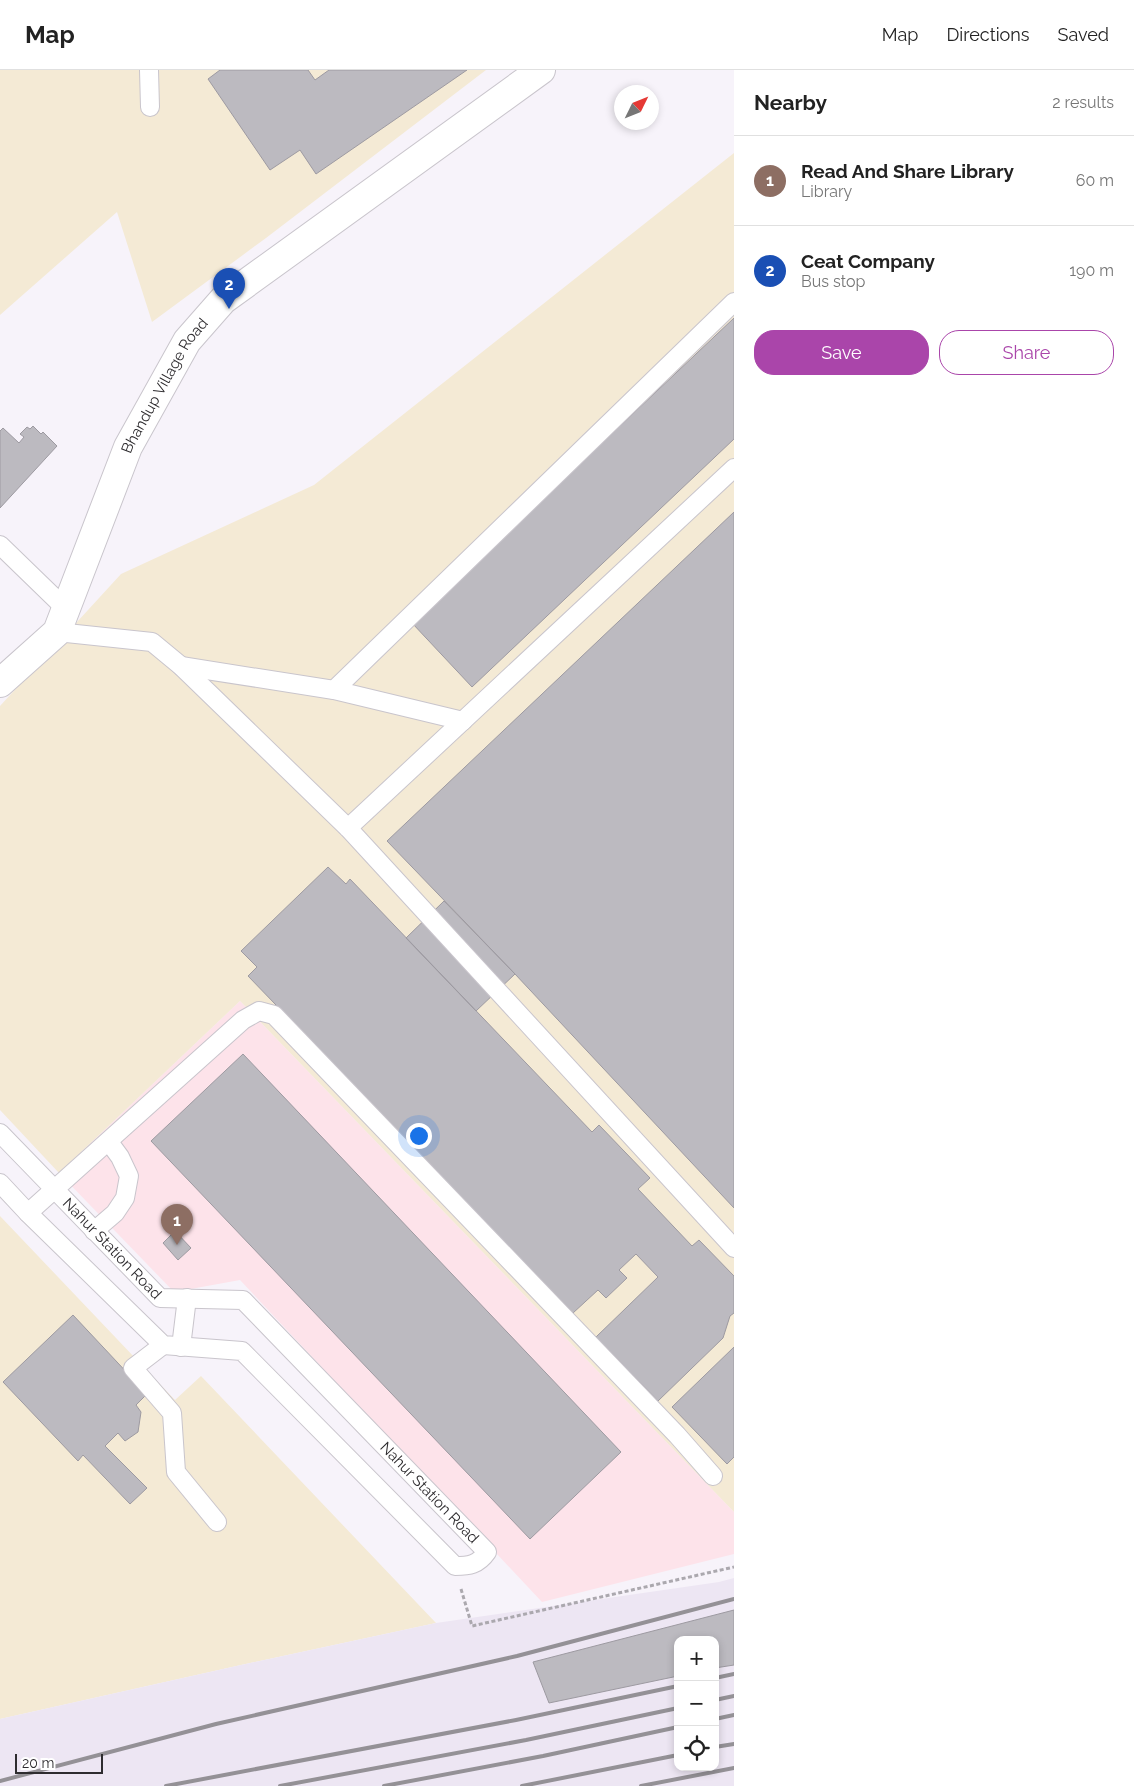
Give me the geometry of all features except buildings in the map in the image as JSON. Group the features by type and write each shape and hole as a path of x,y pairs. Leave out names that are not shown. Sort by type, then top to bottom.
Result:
{"street":[{"name":"Bhandup Village Road","path":"0,683 62,620 128,447 188,341 222,300 541,70"}],"lane":[{"path":"149,70 150,107"},
{"path":"334,690 734,302"},
{"path":"348,828 734,468"},
{"path":"0,546 62,620 152,642 181,666 348,828 734,1248"},
{"path":"181,666 334,690 463,721"},
{"path":"28,1214 243,1020 259,1011 274,1015 677,1435 713,1476"},
{"name":"Nahur Station Road","path":"0,1133 160,1298 243,1300 487,1552 481,1561 470,1566 455,1566"},
{"path":"94,1231 115,1213 125,1198 129,1176 120,1157 109,1142"},
{"path":"0,1183 28,1214 163,1345 242,1351 455,1566"},
{"path":"181,1347 187,1298"},
{"path":"163,1345 134,1368 172,1413 176,1472 217,1522"}],"path":[{"path":"455,1566 472,1626 734,1567"}],"shaded area":[{"path":"0,70 486,70 266,238 152,322 117,212 0,315"},
{"path":"734,153 734,1512 240,1001 59,1173 0,1110 0,706 121,574 314,485"},
{"path":"240,1001 734,1512 734,1554 542,1602 240,1280 174,1292 59,1173"},
{"path":"0,1216 175,1400 201,1376 436,1623 0,1719"},
{"path":"734,1578 734,1786 0,1786 0,1719 436,1623 719,1582"}],"railway":[{"path":"0,1781 216,1724 517,1656 734,1599"},
{"path":"719,1677 734,1674"},
{"path":"166,1786 516,1720 674,1687"},
{"path":"719,1699 734,1696"},
{"path":"280,1786 526,1740 674,1709"},
{"path":"719,1718 734,1715"},
{"path":"384,1786 543,1756 674,1728"},
{"path":"719,1746 734,1744"},
{"path":"522,1786 674,1756"},
{"path":"641,1786 734,1768"}],"place":[{"name":"Ceat Company","path":"229,309"},
{"name":"Read And Share Library","path":"177,1245"}]}
